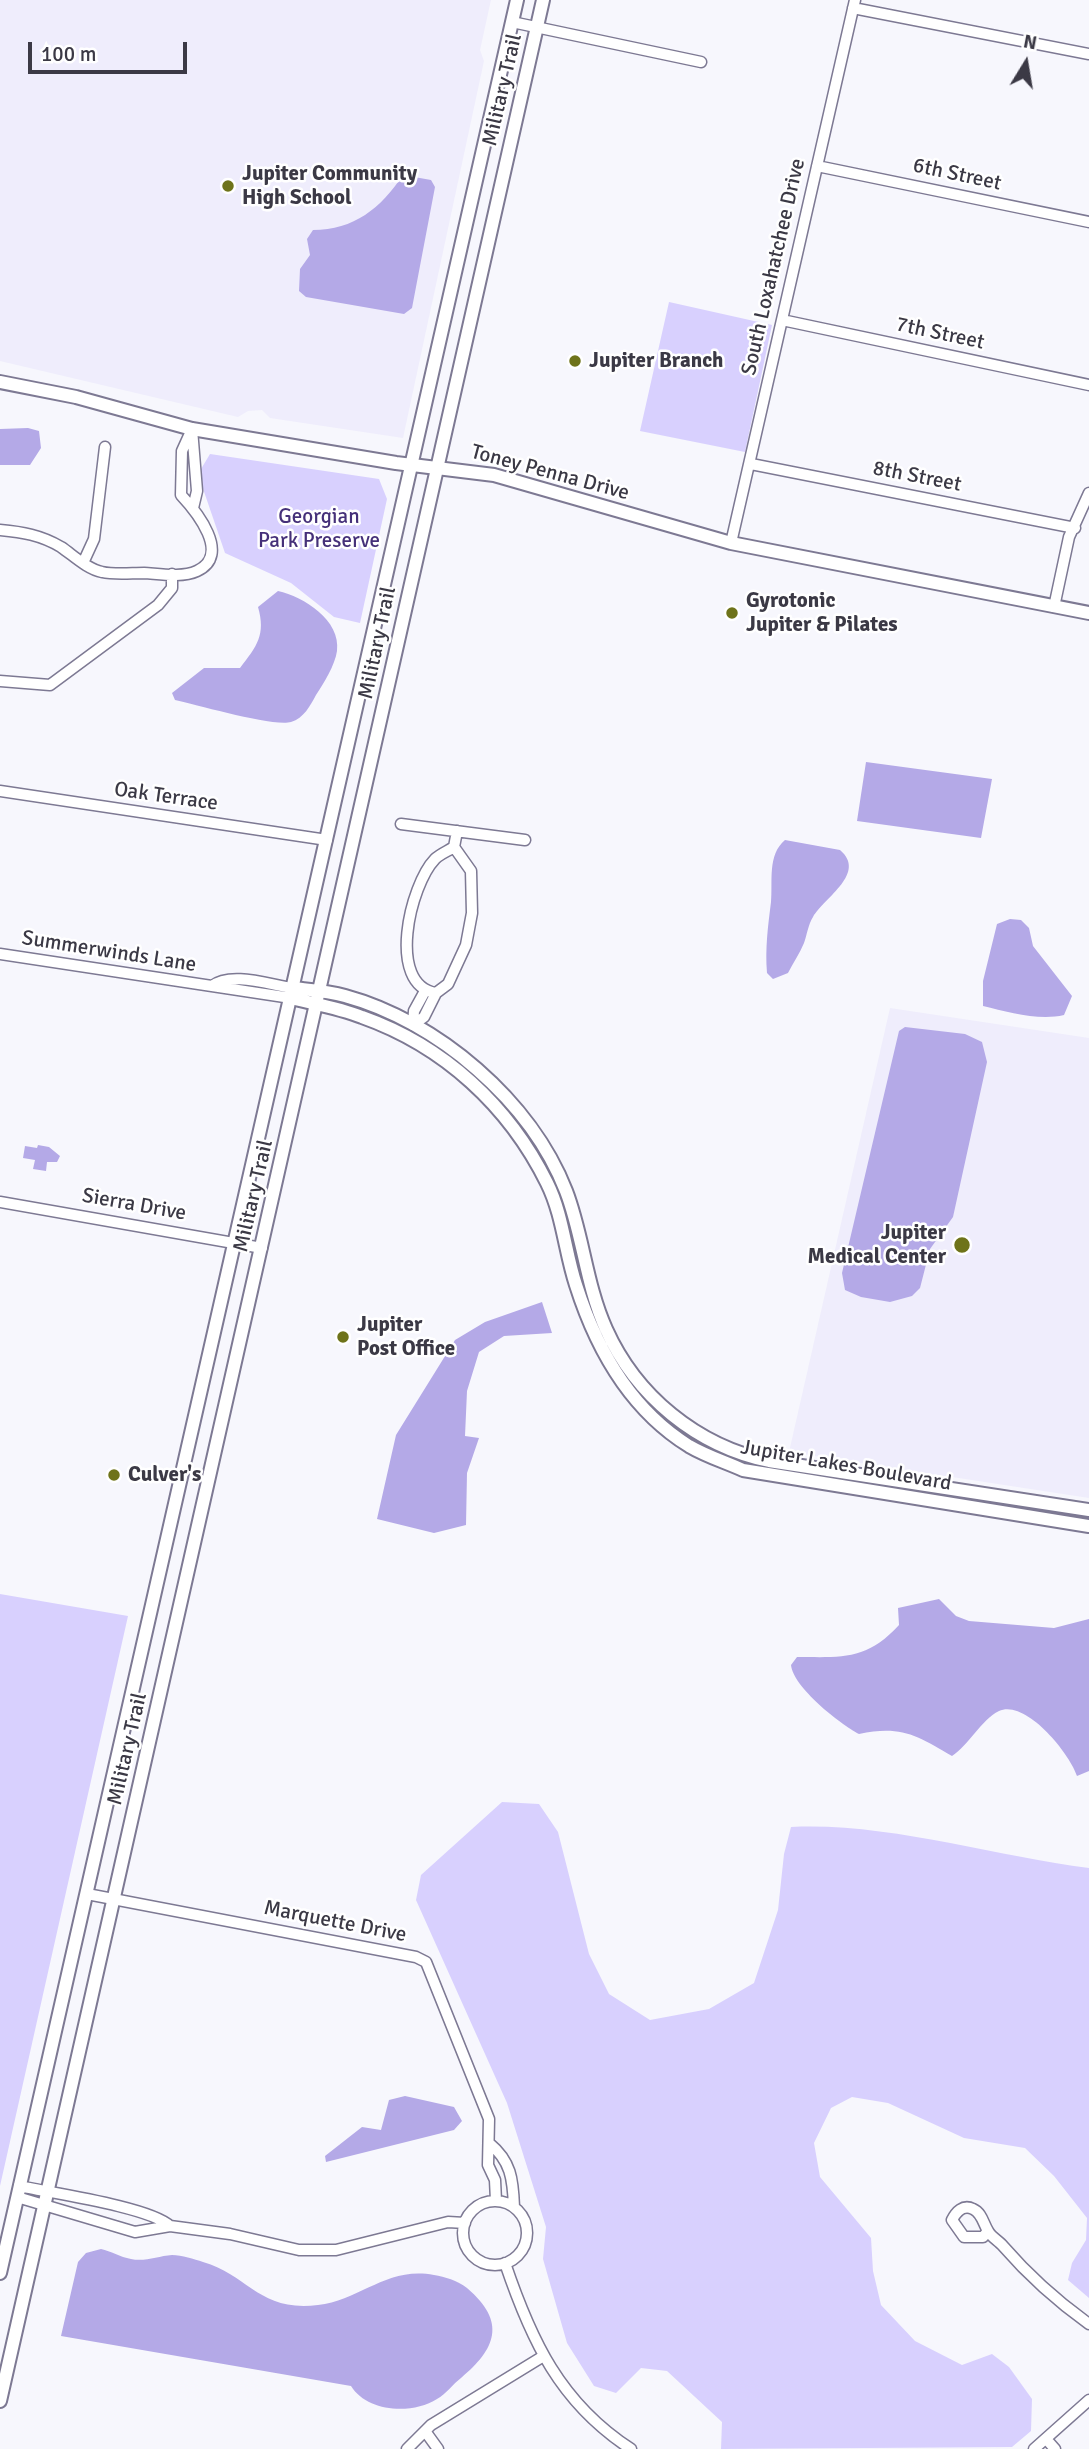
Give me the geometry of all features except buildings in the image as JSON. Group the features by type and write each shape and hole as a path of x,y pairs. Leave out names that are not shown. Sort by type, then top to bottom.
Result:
{"main road":[{"name":"Military Trail","path":"0,2273 517,0"},
{"name":"Military Trail","path":"0,2401 543,0"},
{"name":"Toney Penna Drive","path":"0,382 76,397 192,429 521,481 731,543 1089,613"},
{"name":"Jupiter Lakes Boulevard","path":"292,993 317,998 365,1017 435,1054 477,1084 527,1149 548,1185 576,1284 604,1356 656,1421 690,1446 743,1470 1089,1526"},
{"name":"Jupiter Lakes Boulevard","path":"317,998 347,996 413,1025 459,1054 487,1076 529,1127 565,1190 606,1329 636,1377 659,1405 697,1434 746,1457 1089,1510"}],"street":[{"path":"854,4 1089,54"},
{"name":"South Loxahatchee Drive","path":"731,543 854,4"},
{"path":"512,22 701,61"},
{"name":"6th Street","path":"817,166 1089,222"},
{"name":"7th Street","path":"782,320 1089,385"},
{"path":"192,429 197,491 192,508"},
{"path":"0,530 32,533 100,572 172,574 196,571 210,559 211,539 181,495 182,452 192,429"},
{"path":"83,562 94,539 105,447"},
{"name":"8th Street","path":"751,464 1081,522"},
{"path":"1054,607 1069,537 1081,522 1089,493"},
{"path":"0,681 50,685 158,605 172,589 172,574"},
{"name":"Oak Terrace","path":"0,791 327,840"},
{"path":"401,824 526,840"},
{"path":"430,992 448,984 466,945 472,913 471,871 454,847 457,831"},
{"path":"430,992 417,985 410,967 406,943 409,914 435,859 454,847"},
{"name":"Summerwinds Lane","path":"0,954 212,986 292,993"},
{"path":"413,1025 424,1017 430,992"},
{"name":"Sierra Drive","path":"0,1202 261,1248"},
{"name":"Marquette Drive","path":"88,1894 416,1957 426,1962 489,2119 488,2165 495,2180 496,2201"},
{"path":"489,2143 502,2154 509,2166 513,2182 513,2207"},
{"path":"18,2192 121,2208 164,2220 170,2226"},
{"path":"45,2198 135,2232 170,2226 230,2234 299,2250 336,2250 448,2222 465,2223"},
{"path":"496,2201 513,2207 525,2222 526,2241 522,2251 505,2263 486,2263 470,2252 466,2244 465,2223 476,2208 496,2201"},
{"path":"988,2231 1057,2301 1089,2324"},
{"path":"505,2263 542,2357 557,2380 582,2408 631,2449"},
{"path":"407,2449 425,2431 483,2391 542,2357"},
{"path":"1034,2449 1089,2400"},
{"path":"425,2431 438,2449"},
{"path":"1047,2440 1055,2449"}],"shaded area":[{"name":"Jupiter Community High School","path":"0,0 491,0 480,50 484,61 403,438 270,418 262,410 248,411 238,417 0,361"},
{"path":"403,175 431,180 435,187 412,308 404,314 306,297 299,291 300,269 310,255 307,239 313,230 341,226 365,215 385,198"},
{"path":"28,428 39,431 41,448 30,465 0,465 0,429"},
{"path":"278,591 309,604 319,612 333,629 337,640 332,668 303,715 291,722 282,723 175,700 172,693 204,668 240,668 258,640 261,625 258,607"},
{"path":"866,762 992,779 981,838 857,821"},
{"path":"785,840 840,850 849,867 841,885 813,917 802,947 788,973 773,979 767,973 766,955 772,869 779,846"},
{"path":"1010,919 1021,920 1029,928 1033,946 1072,996 1064,1015 1034,1016 983,1006 983,981 997,924"},
{"name":"Jupiter Medical Center","path":"890,1008 1089,1038 1089,1498 789,1452"},
{"path":"905,1027 965,1034 982,1042 987,1062 953,1217 930,1249 920,1288 912,1296 890,1302 861,1297 845,1290 842,1273 899,1031"},
{"path":"38,1145 49,1147 60,1156 57,1162 47,1162 46,1171 33,1169 35,1160 23,1158 25,1146 37,1148"},
{"path":"542,1302 552,1333 504,1336 479,1352 467,1391 465,1436 479,1438 467,1473 466,1525 434,1533 377,1519 396,1435 455,1340 485,1322"},
{"path":"939,1599 956,1616 969,1621 1054,1628 1089,1619 1089,1771 1077,1776 1066,1755 1046,1731 1034,1720 1010,1709 993,1715 952,1756 918,1737 897,1731 859,1734 808,1694 794,1674 791,1665 797,1657 840,1656 864,1651 887,1637 899,1625 898,1608"},
{"path":"405,2096 454,2107 462,2121 454,2130 326,2162 325,2156 362,2127 381,2130 389,2100"},
{"path":"101,2249 136,2260 172,2255 192,2258 219,2268 268,2298 298,2306 333,2302 402,2275 438,2276 463,2285 480,2300 488,2312 492,2335 489,2346 473,2367 437,2399 403,2409 379,2406 358,2395 351,2386 61,2336 78,2262 86,2253"}],"green space":[{"path":"669,302 772,325 745,452 640,431"},
{"name":"Georgian Park Preserve","path":"210,454 379,479 387,499 360,623 334,617 291,583 225,553 198,474"},
{"path":"0,1594 128,1616 0,2186"},
{"path":"502,1802 539,1804 558,1832 589,1954 609,1994 650,2020 709,2009 754,1983 778,1910 784,1854 791,1827 827,1827 902,1835 1089,1868 1089,2298 1068,2280 1072,2263 1086,2240 1087,2218 1054,2176 1025,2148 964,2138 888,2103 852,2097 831,2108 814,2143 820,2177 871,2238 873,2271 881,2305 915,2341 962,2365 992,2354 1009,2367 1032,2399 1031,2431 1012,2447 721,2449 722,2422 667,2371 641,2368 616,2393 594,2386 567,2343 543,2259 546,2227 507,2103 416,1900 421,1875"}],"place":[{"name":"Jupiter Community High School","path":"228,186"},
{"name":"Jupiter Branch","path":"575,361"},
{"name":"Gyrotonic Jupiter & Pilates","path":"732,613"},
{"name":"Jupiter Medical Center","path":"962,1245"},
{"name":"Jupiter Post Office","path":"343,1337"},
{"name":"Culver's","path":"114,1475"}]}
